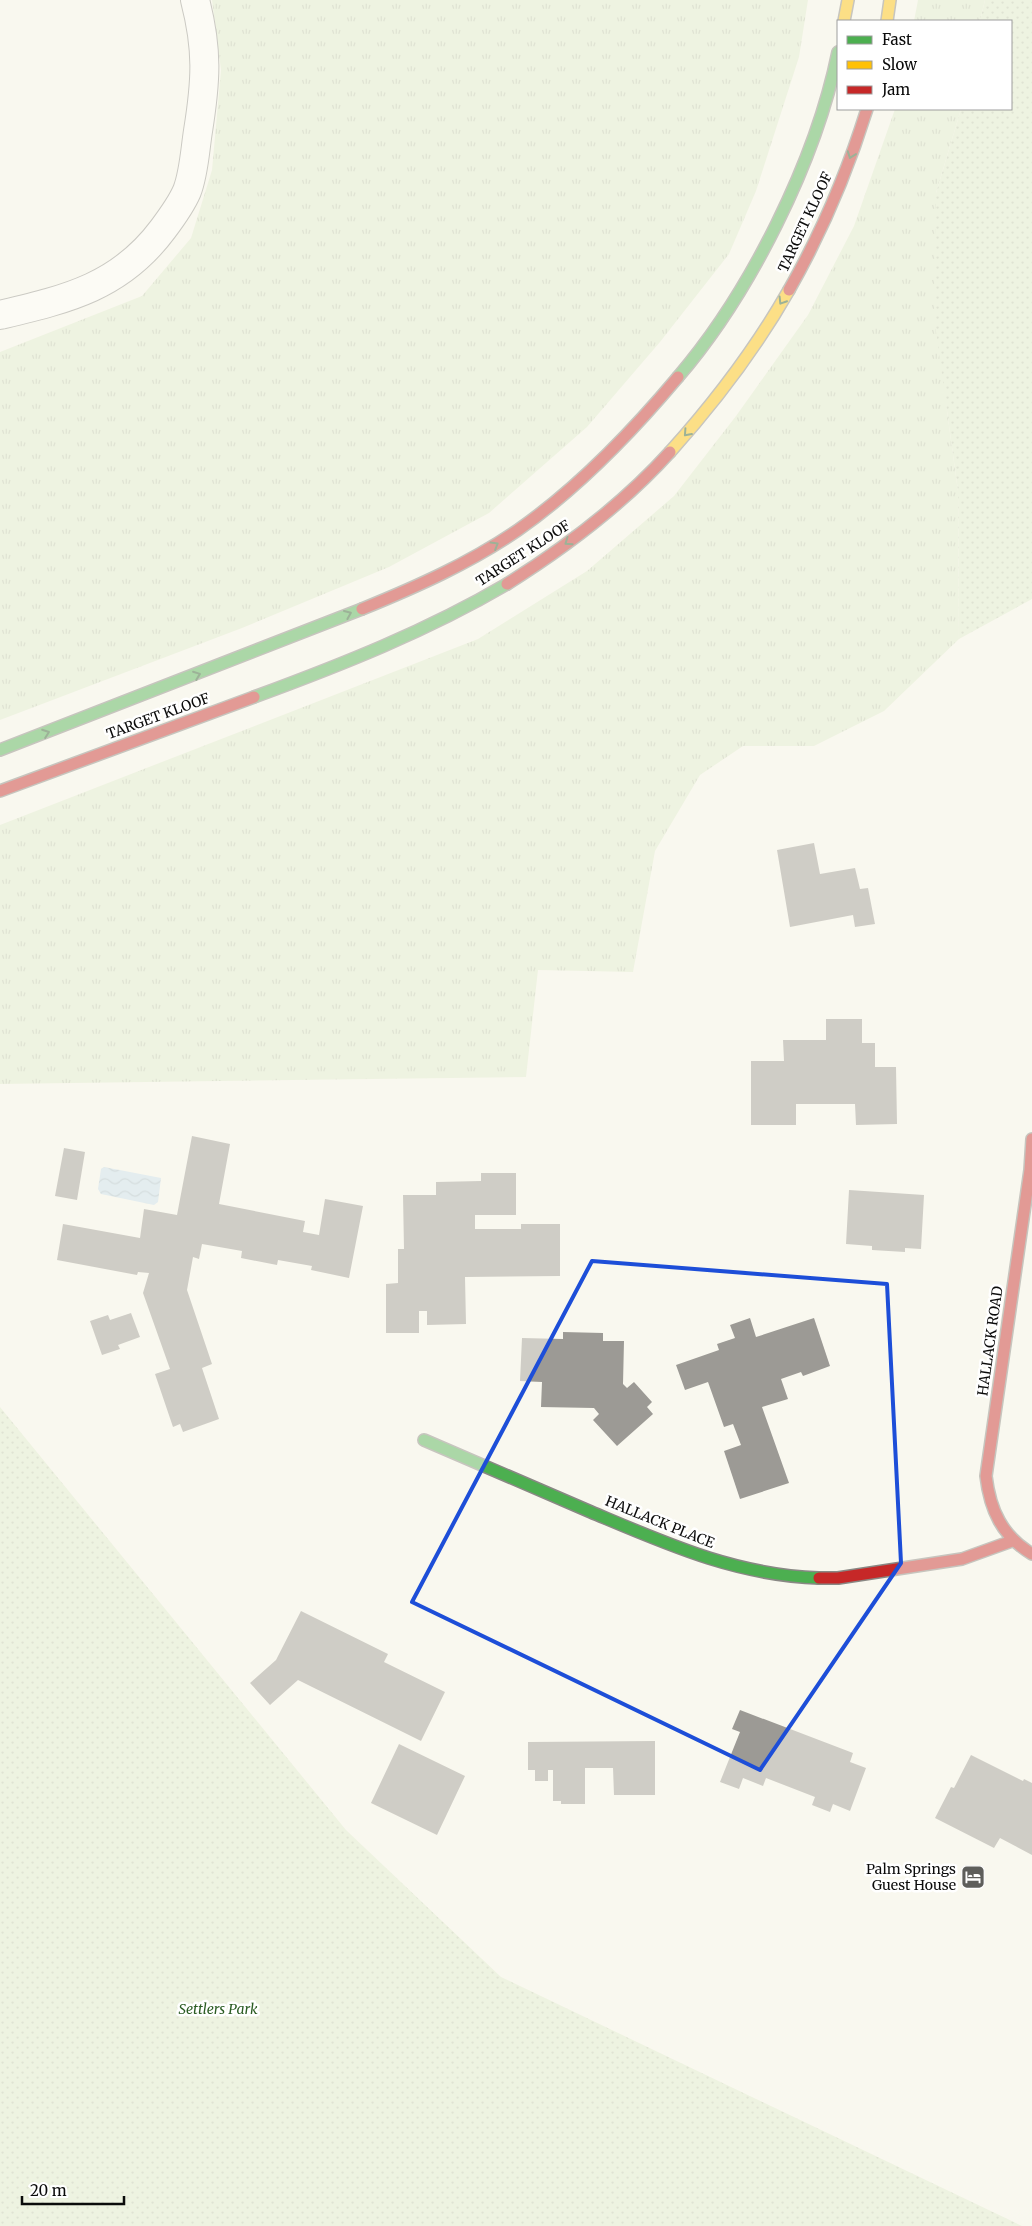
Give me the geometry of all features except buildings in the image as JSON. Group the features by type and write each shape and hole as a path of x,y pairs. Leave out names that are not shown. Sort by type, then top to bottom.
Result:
{"main road":[{"path":"844,20 848,0"},
{"path":"887,20 890,0"},
{"name":"TARGET KLOOF","path":"0,750 200,674 382,600 473,558 544,512 584,477 665,393 706,341 751,273 785,208 815,132 833,78 837,57"},
{"name":"TARGET KLOOF","path":"0,791 337,666 410,634 502,588 578,535 651,472 701,417 760,338 805,265 813,248 833,204 867,110"},
{"name":"HALLACK ROAD","path":"1012,1541 997,1520 987,1494 986,1476 1031,1170 1032,1139"},
{"name":"HALLACK PLACE","path":"424,1440 686,1552 753,1571 798,1577 838,1578 962,1559 1012,1541"},
{"path":"1012,1541 1032,1554"}],"street":[{"path":"0,315 78,294 109,280 133,264 150,247 180,206 187,190 203,97 206,60 201,24 195,0"}],"highlighted area":[{"path":"592,1261 887,1284 901,1563 760,1770 412,1602"}],"green space":[{"path":"212,0 808,0 799,57 756,191 729,254 660,342 587,427 489,513 389,567 242,628 0,720 0,352 142,296 191,238 212,170 221,70"},
{"path":"918,0 985,0 980,20 914,20"},
{"path":"985,0 1032,0 1032,599 959,639 958,491 934,317 936,193 961,110 1012,110 1012,20 980,20"},
{"path":"895,110 961,110 936,193 947,411 958,491 959,639 884,711 814,746 743,746 700,775 655,851 633,972 538,970 526,1077 0,1084 0,825 478,639 587,571 674,496 736,416 808,315 854,226"},
{"name":"Settlers Park","path":"0,1407 346,1830 501,1977 1022,2226 0,2226"}],"water":[{"path":"104,1167 161,1178 158,1202 154,1205 101,1194 98,1189 101,1169"}],"traffic: fast":[{"path":"678,377 705,343 730,306 777,224 797,181 814,137 828,94 837,56"},
{"path":"254,697 415,632 507,584"},
{"path":"0,750 362,609"},
{"path":"424,1440 619,1524 702,1556 759,1571 788,1576 819,1578"}],"traffic: slow":[{"path":"844,20 848,0"},
{"path":"887,20 890,0"},
{"path":"670,452 734,374 763,333 789,290"}],"traffic: jam":[{"path":"789,290 833,202 867,110"},
{"path":"362,609 442,574 500,542 540,514 603,459 642,419 678,377"},
{"path":"507,584 593,524 633,489 670,452"},
{"path":"0,791 254,697"},
{"path":"1032,1139 1030,1170 986,1476 994,1511 999,1521 1013,1539 1032,1554"},
{"path":"819,1578 838,1578 962,1559 1012,1541"}],"place":[{"name":"Palm Springs Guest House","path":"973,1877"}]}
